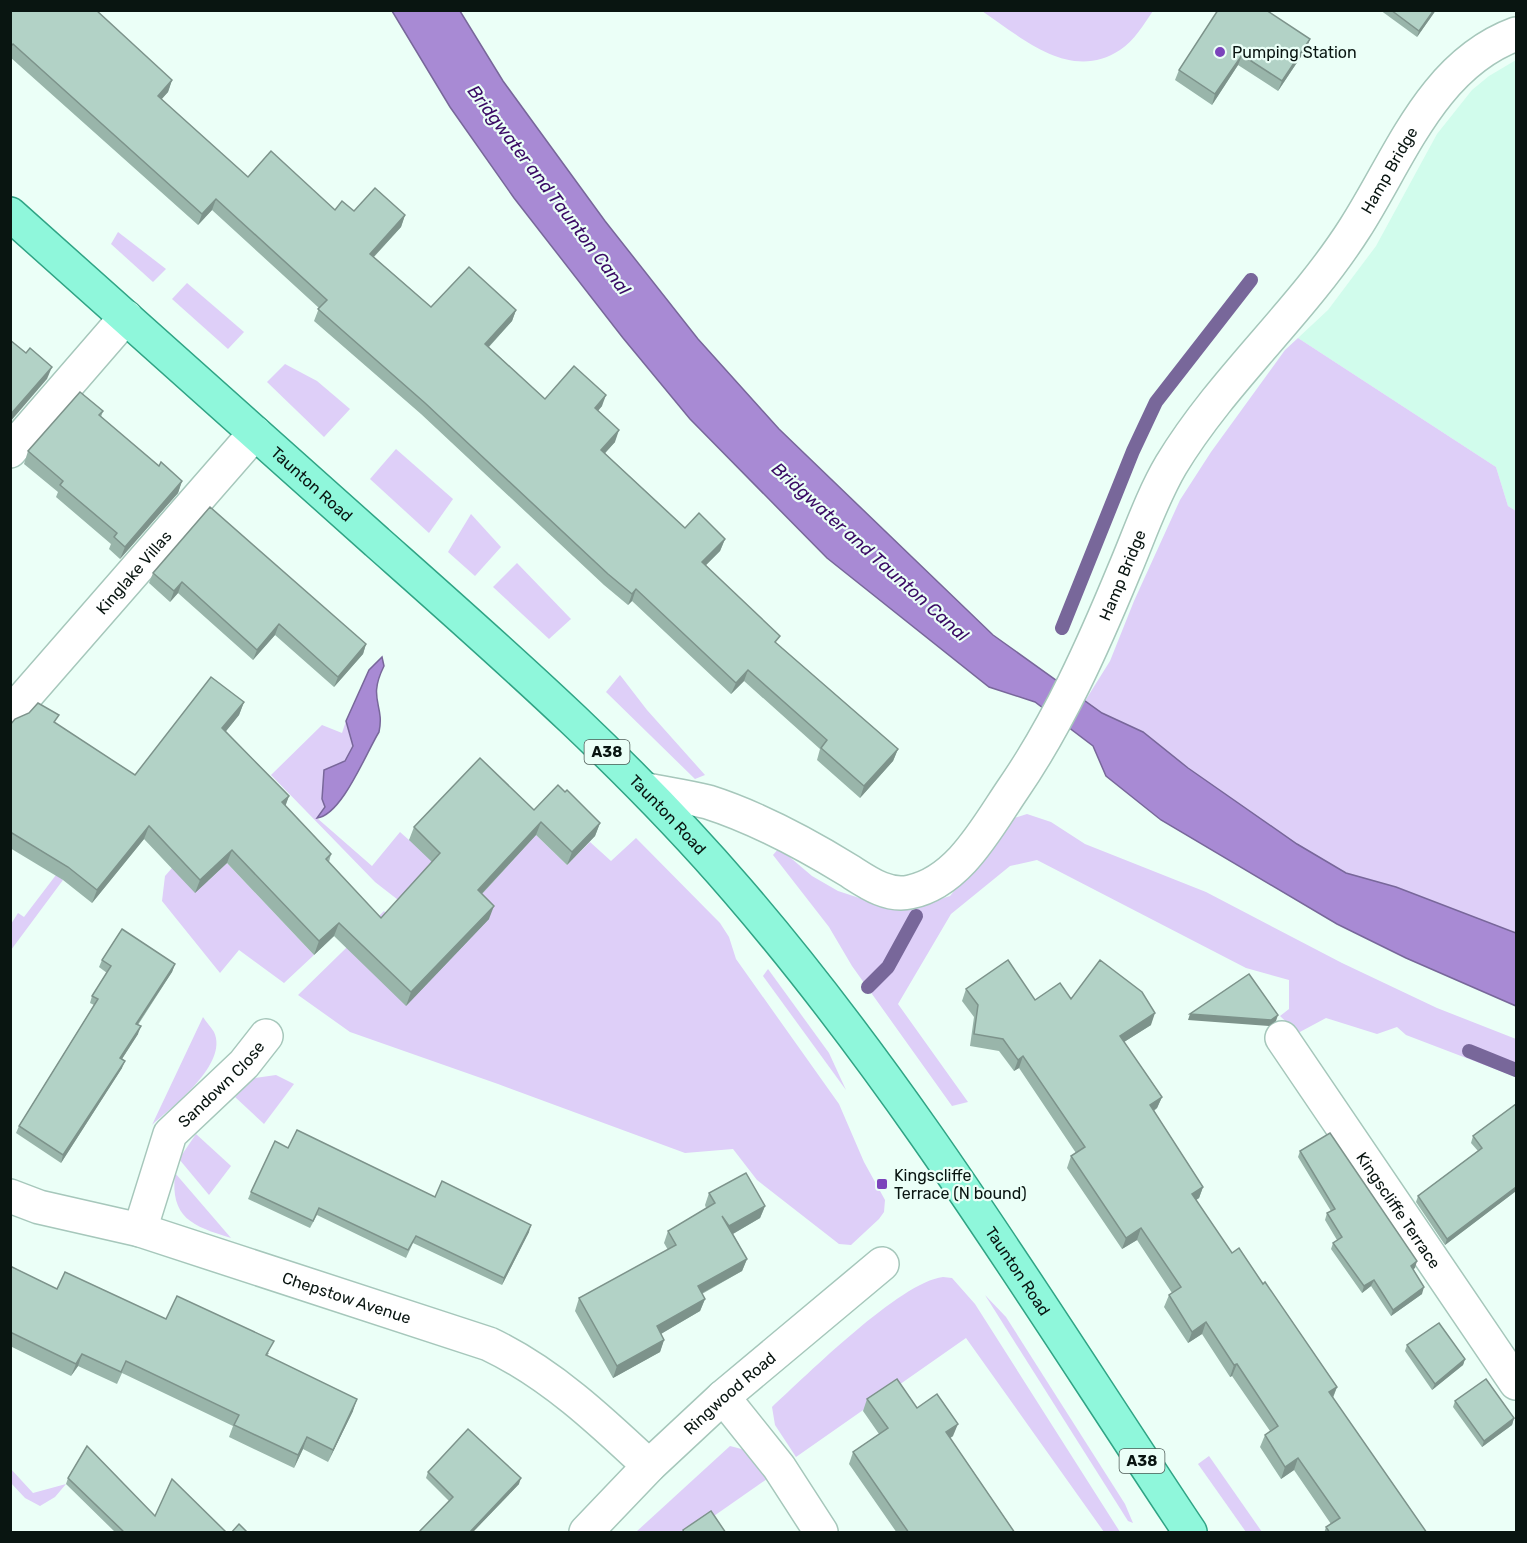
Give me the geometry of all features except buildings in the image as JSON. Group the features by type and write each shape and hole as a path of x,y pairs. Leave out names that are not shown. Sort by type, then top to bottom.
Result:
{"main road":[{"name":"Taunton Road","path":"10,214 523,671 647,790 738,891 859,1043 969,1200 1190,1533"}],"street":[{"name":"Hamp Bridge","path":"647,790 707,802 798,839 884,891 907,894 935,885 956,868 1033,759 1091,649 1170,466 1232,382 1326,270 1355,229 1436,94 1464,64 1480,52 1516,34"},
{"path":"10,451 126,317"},
{"name":"Kinglake Villas","path":"10,714 255,433"},
{"name":"Sandown Close","path":"140,1230 170,1134 244,1064 266,1036"},
{"name":"Kingscliffe Terrace","path":"1282,1038 1516,1383"},
{"name":"Chepstow Avenue","path":"10,1196 39,1207 140,1230 489,1344 517,1357 555,1385 649,1466"},
{"name":"Ringwood Road","path":"586,1533 649,1466 723,1397 882,1264"},
{"path":"723,1397 779,1467 821,1533"}],"shaded area":[{"path":"982,11 1153,11 1134,37 1120,50 1101,59 1083,61 1065,59 1047,53"},
{"path":"1516,60 1516,511 1508,506 1496,467 1298,338 1328,310 1376,246 1437,134 1472,90 1489,76"},
{"path":"118,232 166,269 153,282 111,244"},
{"path":"187,283 244,332 228,349 172,299"},
{"path":"1298,338 1496,467 1508,506 1516,511 1516,933 1396,887 1346,873 1297,844 1188,768 1143,732 1102,713 1085,701 1110,661 1134,601 1180,500 1211,452 1285,350"},
{"path":"285,364 317,381 350,409 324,437 267,382"},
{"path":"396,449 453,499 429,533 370,479"},
{"path":"471,514 501,547 475,576 448,552"},
{"path":"517,563 571,619 549,639 493,587"},
{"path":"620,675 647,710 705,775 695,779 606,692"},
{"path":"346,721 353,746 345,761 324,770 322,798 325,807 317,818 372,866 400,832 409,840 418,830 509,864 536,835 567,865 590,842 611,861 636,838 720,923 729,937 736,959 839,1104 864,1162 885,1200 884,1212 879,1219 851,1245 839,1244 757,1180 733,1149 685,1153 350,1032 298,995 384,911 393,921 402,903 375,882 271,775 322,725 342,733"},
{"path":"1027,814 1051,822 1085,844 1206,892 1342,963 1437,1008 1516,1039 1516,1077 1406,1035 1397,1027 1377,1034 1326,1018 1298,1033 1280,1016 1289,1009 1289,980 1246,968 1037,860 1010,866 951,914 898,1004 968,1102 952,1106 852,966 829,927 773,855 779,848 812,876 838,891 890,908 915,907 950,896 1014,818"},
{"path":"227,863 314,955 284,983 239,950 220,973 162,901 165,876 172,868 208,881"},
{"path":"56,875 63,880 11,950 11,924 18,913 24,917"},
{"path":"768,969 829,1053 846,1090 763,976"},
{"path":"203,1017 214,1032 216,1044 213,1058 196,1084 152,1125"},
{"path":"276,1075 294,1084 264,1124 235,1097 255,1078"},
{"path":"196,1134 231,1166 209,1195 179,1159"},
{"path":"175,1173 231,1238 205,1229 186,1218 176,1200"},
{"path":"943,1277 952,1278 975,1304 1120,1532 1104,1532 966,1338 796,1457 775,1425 772,1407 830,1353 879,1312 903,1295 925,1283"},
{"path":"985,1295 1006,1317 1125,1504 1133,1523 1128,1521"},
{"path":"730,1446 749,1451 767,1479 691,1532 636,1532"},
{"path":"1209,1456 1262,1532 1246,1532 1198,1464"},
{"path":"10,1468 33,1493 66,1484 55,1497 40,1506 25,1498 11,1483"}],"water":[{"name":"Bridgwater and Taunton Canal","path":"392,11 460,11 503,81 605,221 698,339 779,429 993,635 1102,713 1143,732 1188,768 1297,844 1346,873 1396,887 1516,933 1516,1006 1406,958 1337,924 1161,820 1106,776 1093,746 1035,702 989,687 827,558 690,419 623,338 514,198 450,107"},
{"path":"382,657 384,666 377,687 379,732 344,795 326,814 317,818 325,807 322,799 324,770 345,761 353,746 346,721 369,670"}],"waterway":[{"path":"1062,628 1133,451 1156,402 1251,280"},
{"path":"868,987 888,967 916,916"},
{"path":"1469,1051 1516,1070"}],"place":[{"name":"Pumping Station","path":"1220,52"},
{"name":"Kingscliffe Terrace (N bound)","path":"882,1184"}]}
